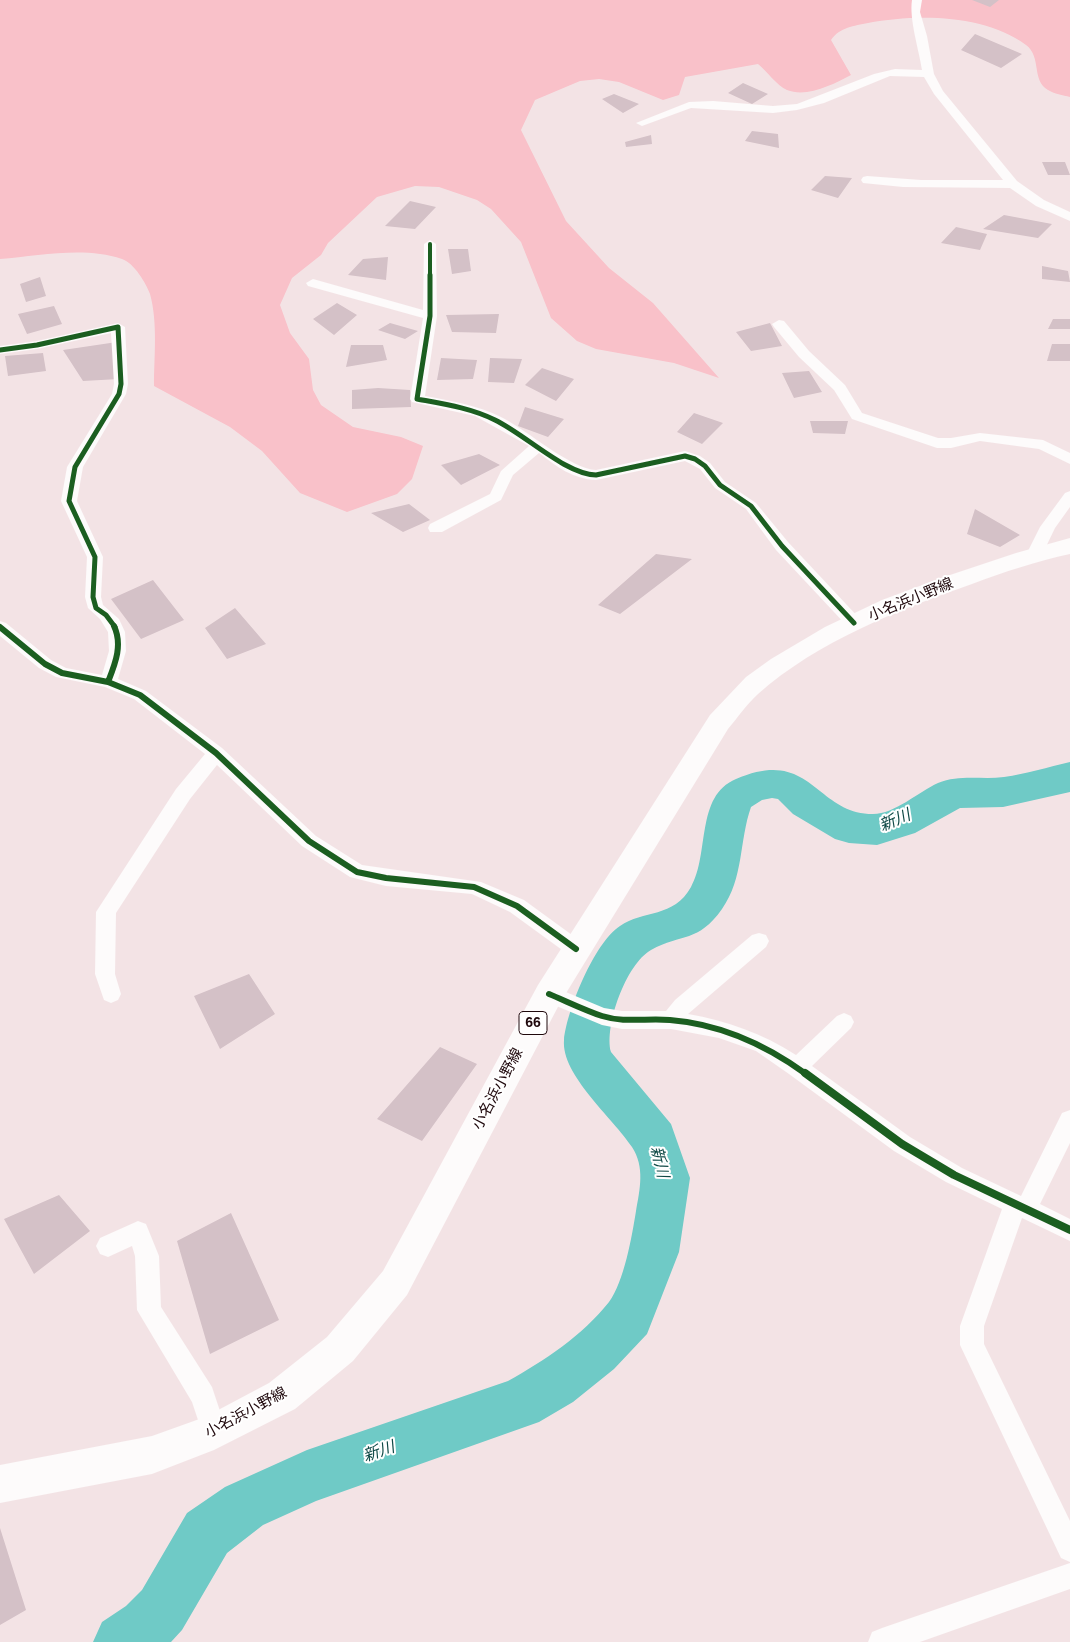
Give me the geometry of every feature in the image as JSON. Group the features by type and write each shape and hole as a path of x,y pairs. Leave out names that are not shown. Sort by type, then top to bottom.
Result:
{"main road":[{"name":"小名浜小野線","path":"0,1484 152,1455 214,1432 282,1396 333,1355 395,1284 558,997 576,949 719,722 753,684 798,652 854,623 947,584 1034,555 1070,546"}],"street":[{"path":"917,0 915,12 922,36 928,74 938,92 1013,184 1040,203 1070,217"},
{"path":"642,123 689,105 701,104 769,110 797,107 817,102 847,87 890,73 928,74"},
{"path":"867,180 904,185 933,182 1013,184"},
{"path":"430,244 430,316 417,399 480,413 539,446 572,471 584,476 684,456 695,459 705,466 720,485 751,506 782,546 854,623"},
{"path":"312,284 430,316"},
{"path":"779,324 809,360 840,388 857,416 937,442 951,443 980,437 1043,445 1070,459"},
{"path":"0,350 37,345 118,327 121,384 119,394 75,468 71,480 69,501 95,557 93,597 96,608 106,613 116,628 120,644 117,662 108,682"},
{"path":"436,528 496,497 506,474 539,446"},
{"path":"1034,555 1048,527 1070,496"},
{"path":"0,627 53,669 87,679 108,682 140,695 216,753 308,841 357,872 386,878 474,887 517,906 576,949"},
{"path":"111,994 105,974 106,912 183,794 216,753"},
{"path":"671,1020 682,1006 760,941"},
{"path":"558,997 602,1016 622,1020 671,1020 720,1029 763,1045 798,1067 902,1144 954,1175 1020,1208 1070,1230"},
{"path":"798,1067 844,1022"},
{"path":"1070,1120 1020,1208 972,1326 972,1345 1070,1549"},
{"path":"108,1246 138,1232 147,1256 149,1310 203,1396 214,1432"},
{"path":"882,1642 1070,1576"}],"shaded area":[{"path":"0,0 1070,0 1070,97 1048,90 1043,86 1031,50 1009,35 990,27 970,22 950,19 907,18 868,23 839,32 831,40 851,75 829,86 812,91 795,92 787,90 758,64 685,77 679,95 663,100 619,82 599,79 580,81 535,100 521,130 566,221 609,268 653,303 719,378 674,363 596,349 577,341 551,318 521,242 491,209 477,200 439,187 415,186 377,197 328,243 321,255 292,278 280,305 290,333 309,359 313,390 321,405 353,427 401,437 423,446 412,479 397,494 347,512 300,493 262,451 230,427 154,386 155,328 150,294 143,279 126,261 107,255 77,252 0,259"}],"building":[{"path":"972,0 999,0 990,7"},
{"path":"975,34 1022,54 1001,68 961,50"},
{"path":"743,83 768,94 752,104 728,93"},
{"path":"614,94 639,104 623,113 602,99"},
{"path":"752,131 778,134 779,148 745,141"},
{"path":"651,135 652,144 626,147 625,142"},
{"path":"1042,162 1065,162 1070,175 1048,175"},
{"path":"825,176 852,178 838,198 811,190"},
{"path":"410,201 436,207 415,229 385,226"},
{"path":"1004,215 1052,224 1038,238 983,229"},
{"path":"956,227 987,234 980,250 941,243"},
{"path":"448,249 468,249 471,271 452,274"},
{"path":"388,257 386,280 348,275 363,259"},
{"path":"1042,266 1068,271 1070,282 1042,279"},
{"path":"40,277 46,296 26,302 20,284"},
{"path":"337,303 357,315 334,335 313,319"},
{"path":"54,306 62,324 27,334 18,314"},
{"path":"499,314 496,333 452,332 446,315"},
{"path":"1053,319 1070,319 1070,329 1048,329"},
{"path":"390,323 418,331 405,339 378,330"},
{"path":"770,323 782,346 751,351 736,332"},
{"path":"117,342 119,379 83,381 63,350"},
{"path":"1052,344 1070,344 1070,361 1047,361"},
{"path":"351,345 383,345 387,360 346,367"},
{"path":"43,353 46,371 8,376 5,356"},
{"path":"441,358 477,360 473,379 437,380"},
{"path":"490,358 522,359 514,383 488,382"},
{"path":"542,368 574,379 556,401 525,385"},
{"path":"809,371 822,392 794,398 782,373"},
{"path":"378,388 410,390 411,407 352,409 352,390"},
{"path":"525,407 564,419 548,437 518,426"},
{"path":"694,413 723,423 702,444 677,432"},
{"path":"810,421 848,421 845,434 813,433"},
{"path":"479,454 500,465 461,485 441,465"},
{"path":"409,504 430,520 403,532 371,513"},
{"path":"975,509 1020,535 1000,547 967,534"},
{"path":"656,554 692,559 620,614 598,605"},
{"path":"153,580 184,620 141,639 111,599"},
{"path":"235,608 266,644 227,659 205,628"},
{"path":"249,974 275,1014 220,1049 194,996"},
{"path":"440,1047 477,1064 422,1141 377,1119"},
{"path":"59,1195 90,1231 34,1274 4,1219"},
{"path":"231,1213 279,1320 210,1354 177,1241"},
{"path":"0,1528 26,1610 0,1625"}],"waterway":[{"name":"新川","path":"122,1642 146,1626 162,1610 207,1533 244,1506 307,1477 520,1403 555,1384 596,1351 629,1317 654,1252 666,1178 654,1139 591,1061 586,1042 596,997 620,954 635,938 678,923 695,914 709,895 719,869 729,812 734,798 750,789 772,783 790,787 807,803 849,828 877,830 901,822 952,794 1003,792 1070,777"}],"cycle path":[{"path":"430,244 430,316 417,399 465,408 488,416 519,433 566,466 588,475 596,475 685,456 695,459 705,466 720,485 751,506 782,546 854,623"},
{"path":"0,350 37,345 118,327 121,384 119,394 75,467 71,480 69,501 95,557 93,597 96,608 106,615 113,623 117,632 118,651 108,682"},
{"path":"0,627 45,664 62,673 108,682 140,695 216,753 309,841 357,872 386,878 474,887 517,906 576,949"},
{"path":"549,994 602,1016 622,1020 671,1020 720,1029 763,1045 797,1067 902,1144 954,1175 1070,1230"}]}
